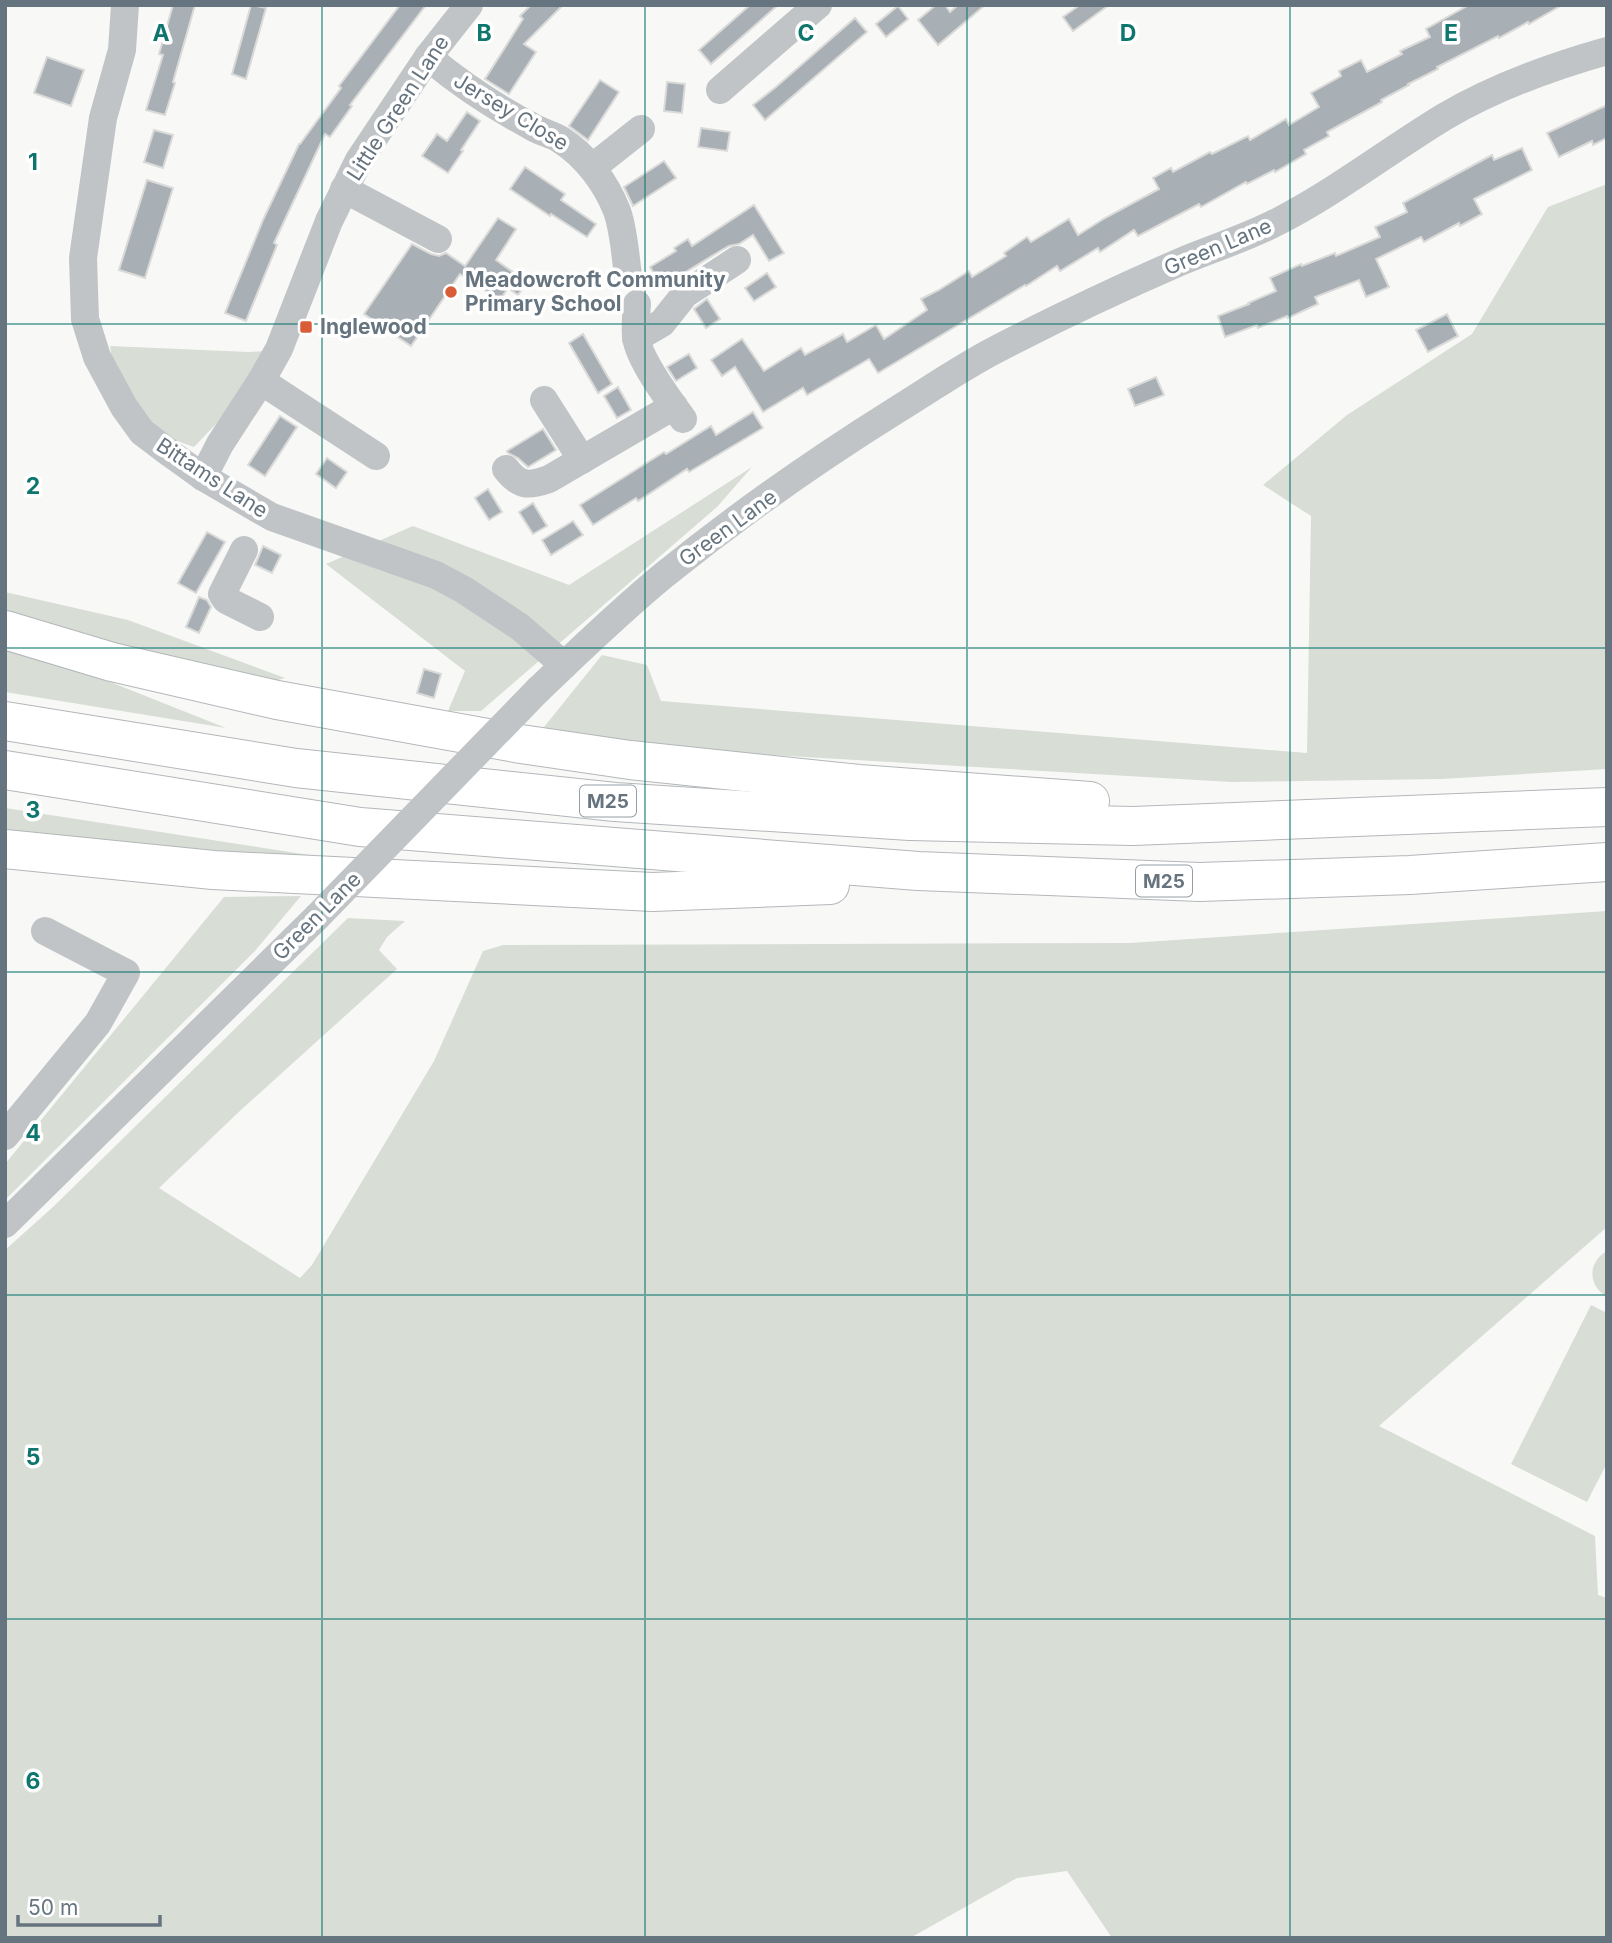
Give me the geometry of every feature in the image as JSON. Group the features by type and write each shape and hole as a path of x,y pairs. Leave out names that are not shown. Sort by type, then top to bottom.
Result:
{"highway":[{"name":"M25","path":"5,630 112,662 277,700 521,744 630,760 859,784 1132,804 1216,824"},
{"name":"M25","path":"5,721 296,768 615,802 909,821 1133,826 1607,807"},
{"name":"M25","path":"5,770 360,827 918,871 1200,882 1410,875 1607,862"},
{"name":"M25","path":"5,849 213,870 653,892 829,885 918,871"}],"street":[{"name":"Bittams Lane","path":"125,5 122,50 103,118 83,258 85,319 97,356 124,407 142,432 204,477 272,517 436,575 520,627 564,665"},
{"name":"Little Green Lane","path":"204,477 220,444 279,349 329,221 359,160 428,57 469,5"},
{"path":"720,90 818,5"},
{"name":"Green Lane","path":"5,1224 317,917 538,690 607,624 663,576 722,531 842,444 986,346 1275,223 1310,205 1409,138 1482,97 1528,76 1607,51"},
{"name":"Jersey Close","path":"428,57 452,77 532,127 560,139 593,167 611,196 617,212 628,275 641,279 645,286 645,293 637,304 636,338 639,349 678,413 533,485 513,479 506,469"},
{"path":"593,167 641,130"},
{"path":"344,189 438,239"},
{"path":"636,338 662,323 685,294 737,260"},
{"path":"261,381 347,425 376,456"},
{"path":"544,400 582,460"},
{"path":"244,550 222,594 226,600 260,617"},
{"path":"5,1136 98,1023 126,973 46,931"}],"shaded area":[{"path":"1607,184 1607,769 1442,779 1231,782 634,747 540,732 602,655 647,665 661,701 1307,753 1311,516 1263,485 1347,415 1472,334 1548,207"},
{"path":"110,346 266,351 236,403 194,447 163,436 117,393"},
{"path":"752,467 717,507 481,711 448,711 465,671 326,564 413,526 569,585"},
{"path":"5,592 128,620 285,678 268,683 72,635 5,612"},
{"path":"5,645 40,654 226,728 5,692"},
{"path":"5,808 335,859 321,861 5,833"},
{"path":"301,896 254,952 5,1200 5,1164 224,897"},
{"path":"1607,911 1607,1227 1379,1426 1595,1536 1598,1595 1607,1598 1607,1938 1112,1938 1067,1871 1017,1878 910,1938 5,1938 5,1250 53,1207 348,918 405,921 387,937 379,950 397,969 159,1188 300,1278 312,1265 434,1061 483,951 503,945 1130,943"},
{"path":"1607,1251 1607,1297 1596,1287 1592,1274 1596,1261"},
{"path":"1591,1305 1607,1313 1607,1463 1587,1502 1511,1464"}],"building":[{"path":"173,5 195,5 165,115 146,110 163,55 159,54"},
{"path":"251,5 266,8 246,79 232,74"},
{"path":"400,5 426,5 350,105 352,106 330,137 325,134 274,243 277,245 246,321 225,313 263,220 299,144"},
{"path":"531,5 563,5 524,44 536,52 509,94 485,79 523,19 520,16"},
{"path":"750,5 778,5 711,64 699,50"},
{"path":"936,5 945,5 950,12 958,5 985,5 938,45 918,20"},
{"path":"1080,5 1109,5 1073,31 1063,17"},
{"path":"1469,5 1562,5 1529,24 1528,22 1499,38 1498,36 1437,67 1438,69 1327,132 1329,136 1304,150 1306,154 1275,172 1274,170 1247,184 1246,182 1201,207 1199,204 1138,236 1134,230 1100,252 1098,248 1060,271 1057,266 878,373 869,359 807,395 803,388 763,412 735,367 722,376 711,360 742,339 764,371 801,348 805,355 843,334 847,342 876,325 884,339 927,310 921,299 969,271 972,277 1006,256 1004,253 1027,237 1031,242 1069,219 1078,235 1159,189 1153,178 1171,168 1173,172 1248,136 1250,140 1286,119 1289,125 1319,107 1311,93 1341,76 1339,71 1361,60 1367,72 1402,54 1400,51 1430,37 1426,29"},
{"path":"898,6 908,19 886,37 876,24"},
{"path":"855,18 867,32 765,120 753,105"},
{"path":"47,57 84,70 71,106 34,93"},
{"path":"600,80 619,92 588,140 569,126"},
{"path":"667,82 685,84 682,113 664,111"},
{"path":"1607,105 1607,138 1593,145 1592,141 1559,157 1547,133"},
{"path":"467,112 480,121 448,173 422,156 437,134 447,141"},
{"path":"701,128 730,132 727,151 698,147"},
{"path":"154,130 173,135 163,168 144,162"},
{"path":"1522,148 1532,170 1474,199 1482,214 1424,242 1421,237 1376,259 1389,287 1366,297 1359,280 1315,297 1318,304 1288,318 1287,316 1258,328 1257,325 1225,337 1218,316 1276,291 1270,278 1301,264 1302,266 1335,253 1336,256 1380,237 1375,227 1407,212 1403,203 1492,155 1494,160"},
{"path":"664,161 676,178 633,206 624,187"},
{"path":"525,167 565,194 561,200 596,224 587,237 510,189"},
{"path":"147,180 173,188 145,278 119,270"},
{"path":"754,205 784,253 769,261 753,235 720,251 676,278 664,290 650,267 676,251 674,248 688,239 692,246"},
{"path":"498,218 516,229 496,260 527,282 518,295 508,288 500,300 460,274 411,346 364,314 412,244 431,254 439,256 446,253 465,266"},
{"path":"767,273 776,287 754,301 745,288"},
{"path":"707,299 720,319 706,328 694,309"},
{"path":"1447,314 1458,336 1428,352 1416,330"},
{"path":"583,334 612,384 598,393 569,343"},
{"path":"689,354 697,368 676,381 667,367"},
{"path":"1156,377 1164,395 1135,406 1128,389"},
{"path":"618,387 631,410 617,418 604,396"},
{"path":"753,412 763,428 689,472 687,469 638,501 636,498 593,525 580,505 711,426 716,435"},
{"path":"280,416 297,427 265,476 248,465"},
{"path":"543,429 556,450 528,467 508,453 507,451"},
{"path":"327,458 347,472 336,488 316,474"},
{"path":"488,489 502,512 489,520 475,498"},
{"path":"533,503 547,526 533,534 519,512"},
{"path":"573,521 583,535 551,555 542,540"},
{"path":"207,532 225,542 196,593 178,583"},
{"path":"263,546 281,555 272,573 255,565"},
{"path":"199,597 207,600 211,607 199,633 186,627"},
{"path":"424,669 441,674 434,698 417,693"}],"place":[{"name":"Meadowcroft Community Primary School","path":"451,292"},
{"name":"Inglewood","path":"306,327"}]}
